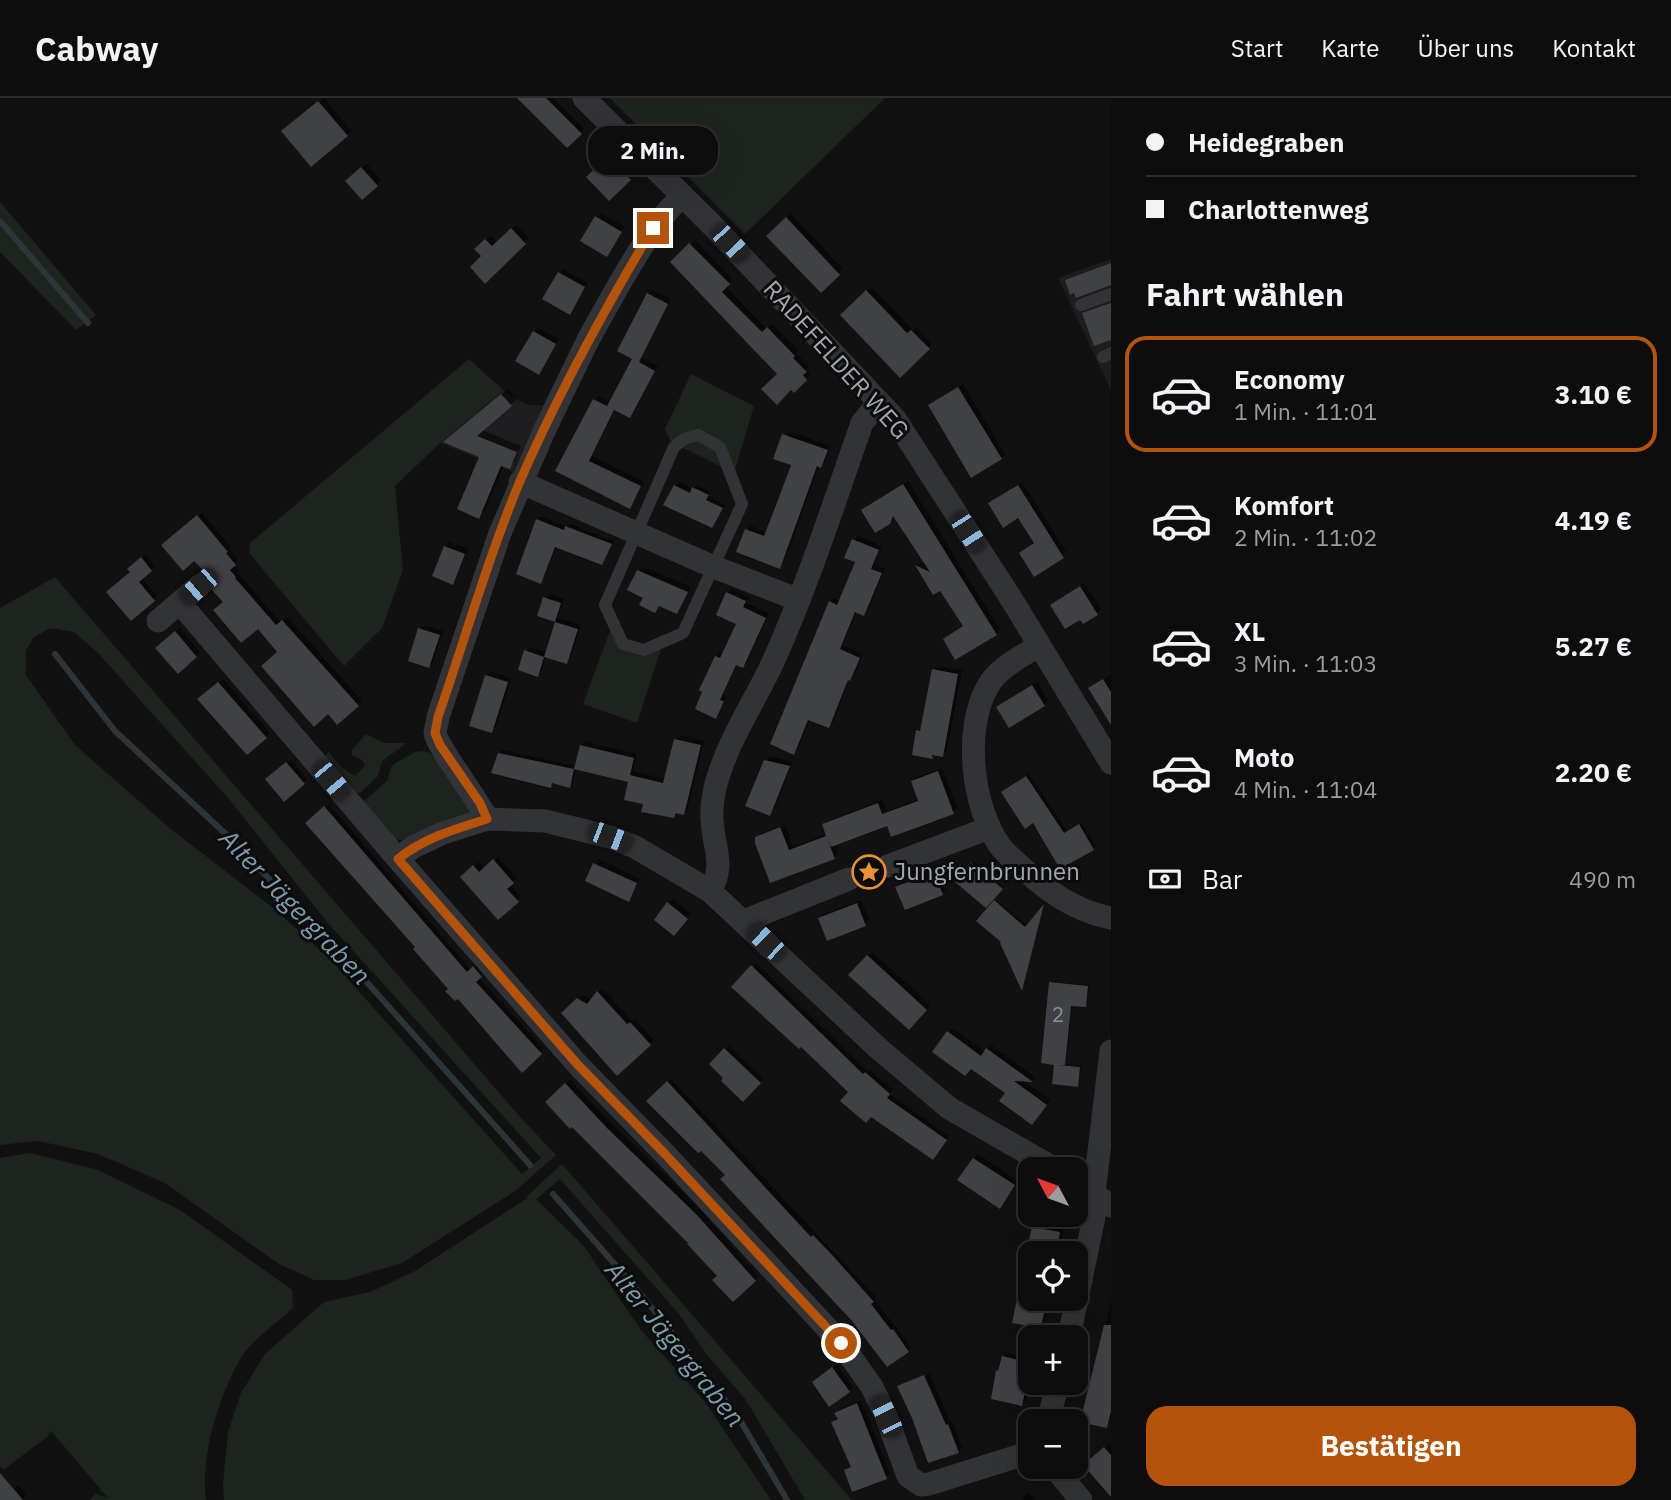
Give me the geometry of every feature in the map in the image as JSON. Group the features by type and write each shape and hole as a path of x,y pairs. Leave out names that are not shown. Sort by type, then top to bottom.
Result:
{"street":[{"name":"RADEFELDER WEG","path":"584,98 682,195 895,419 1012,600 1111,763"},
{"path":"487,819 480,803 440,745 435,733 438,717 520,482 589,338 621,281 653,228 682,195"},
{"path":"710,891 717,879 719,862 712,819 712,801 718,779 799,600 862,423 879,402"},
{"path":"520,482 799,600"},
{"path":"158,621 199,586"},
{"path":"180,603 578,1065 841,1343 872,1387 886,1416 908,1476 921,1485 929,1484 1018,1456"},
{"path":"1038,646 998,674 988,685 978,710 973,743 975,775 989,828 1001,848 1042,887 1081,909 1111,918"},
{"path":"398,859 413,847 443,833 487,819 545,821 610,837 635,847 710,891 878,1048 949,1108 1034,1157"},
{"path":"888,866 989,828"},
{"path":"744,921 849,879"},
{"path":"1072,1325 1094,1217 1094,1194 1111,1051"},
{"path":"1064,1479 1081,1500"}],"lane":[{"path":"1081,305 1111,294"},
{"path":"698,435 720,447 742,504 683,633 644,650 623,643 605,605 636,533 674,447 684,439 698,435"}],"shaded area":[{"path":"610,98 885,98 745,234"},
{"path":"0,202 96,315 76,330 0,252"},
{"path":"1111,259 1111,390 1058,278"},
{"path":"469,359 503,390 440,443 395,486 403,570 382,628 344,666 249,553 250,543"},
{"path":"691,374 754,406 734,473 671,442 665,429"},
{"path":"503,390 527,405 543,405 513,472 440,443"},
{"path":"55,577 520,1117 556,1155 515,1191 402,1263 345,1280 314,1280 279,1264 165,1183 98,1154 38,1141 0,1145 0,608","holes":["50,628 74,632 99,654 229,799 327,922 541,1158 522,1174 329,958 272,907 172,830 75,745 26,675 26,651 33,638"]},
{"path":"611,628 619,648 643,656 661,649 637,723 583,704"},
{"path":"366,734 384,743 407,743 382,761 378,776 360,793 356,793 323,758 329,752 342,768 355,776 365,766 362,760 352,755 352,750"},
{"path":"424,751 434,755 473,811 408,840 401,840 383,829 363,805 364,801 387,781 391,767 415,752"},
{"path":"30,1153 98,1170 180,1210 292,1290 293,1308 246,1350 226,1388 209,1445 206,1500 89,1500 96,1494 109,1499 51,1431 47,1437 3,1470 0,1466 0,1158"},
{"path":"562,1164 852,1500 805,1500 746,1400 707,1355 679,1314 560,1179 536,1199 583,1245 641,1330 705,1402 771,1500 224,1500 228,1432 241,1393 265,1354 324,1302 370,1292 415,1271 529,1197 526,1197"}],"building":[{"path":"517,98 546,98 582,134 567,148"},
{"path":"318,101 348,136 311,167 281,131"},
{"path":"608,156 631,180 609,201 586,177"},
{"path":"361,167 378,186 362,200 345,181"},
{"path":"595,216 622,232 607,257 580,241"},
{"path":"786,217 840,275 821,293 766,236"},
{"path":"511,228 526,244 485,284 470,267 481,256 474,249 485,239 492,246"},
{"path":"689,243 730,284 722,292 762,332 767,327 807,372 803,375 807,380 794,393 791,390 777,405 761,389 777,374 670,262"},
{"path":"1111,263 1111,285 1076,298 1074,293 1070,295 1065,280"},
{"path":"558,272 585,287 570,315 542,299"},
{"path":"866,290 907,333 911,330 930,349 900,378 840,315"},
{"path":"647,293 668,304 639,362 655,371 630,418 614,410 589,461 641,486 630,509 555,471 593,399 607,406 632,359 617,351"},
{"path":"1111,303 1111,340 1094,346 1082,313"},
{"path":"533,331 556,344 539,375 515,361"},
{"path":"958,387 1002,459 971,478 928,405"},
{"path":"501,394 512,406 477,436 517,452 510,469 501,466 479,519 457,509 479,457 443,442"},
{"path":"782,434 828,450 821,468 817,466 780,569 736,552 745,529 764,536 791,465 773,459"},
{"path":"903,484 997,635 955,660 943,639 963,626 940,591 933,595 915,565 930,572 893,516 890,524 875,533 861,510"},
{"path":"674,485 690,493 692,487 709,495 706,500 723,508 712,528 663,505"},
{"path":"1018,485 1064,558 1034,577 1019,553 1034,543 1018,518 1003,528 988,503"},
{"path":"197,515 236,565 230,570 235,578 276,625 282,620 359,706 337,725 328,714 314,727 261,666 277,652 258,629 241,643 213,610 223,602 212,590 214,584 210,577 194,561 183,571 161,545"},
{"path":"536,519 564,530 565,526 612,544 602,565 555,547 541,584 516,574"},
{"path":"852,539 879,550 871,569 882,573 864,616 855,612 840,649 860,658 829,728 808,720 794,755 770,744 829,601 837,605 855,562 844,558"},
{"path":"444,546 465,554 453,585 432,576"},
{"path":"141,557 152,571 139,582 155,601 131,621 106,592 130,572 127,569"},
{"path":"637,570 688,592 677,614 659,606 655,613 639,605 643,598 627,590"},
{"path":"1080,586 1098,615 1083,624 1080,620 1065,629 1050,605"},
{"path":"726,592 746,601 743,607 766,618 743,668 736,665 720,700 724,701 716,719 695,709 702,692 699,690 715,656 720,658 736,624 716,615"},
{"path":"543,597 561,603 555,622 537,616"},
{"path":"555,622 578,629 567,664 544,657"},
{"path":"418,628 440,635 429,668 408,661"},
{"path":"175,631 197,657 178,674 155,648"},
{"path":"524,650 544,657 538,677 518,670"},
{"path":"932,669 958,674 943,757 932,755 933,759 912,755 916,730 920,731"},
{"path":"485,675 508,682 492,733 469,726"},
{"path":"1103,679 1111,692 1111,725 1088,688"},
{"path":"218,682 267,738 247,755 197,699"},
{"path":"1032,685 1045,706 1009,728 996,707"},
{"path":"674,739 701,745 684,815 676,813 674,818 641,812 643,804 624,800 628,782 574,769 580,745 634,758 630,775 663,783"},
{"path":"498,753 574,769 570,788 552,783 551,788 491,773"},
{"path":"764,760 790,766 770,816 745,806"},
{"path":"286,762 305,784 284,802 265,779"},
{"path":"938,771 954,814 891,837 887,826 831,847 827,838 835,859 770,883 755,837 780,827 789,850 826,836 822,824 878,803 882,814 918,801 911,781"},
{"path":"1026,776 1064,833 1079,824 1094,850 1060,869 1033,823 1025,829 1001,792"},
{"path":"324,806 467,972 473,966 482,977 476,982 542,1054 522,1073 458,999 455,1001 445,991 448,989 413,949 415,947 305,823"},
{"path":"493,859 514,883 507,889 519,902 498,920 460,877 473,865 479,872"},
{"path":"593,863 637,883 629,902 585,881"},
{"path":"971,863 1003,889 986,908 955,882"},
{"path":"934,872 943,895 905,910 895,887"},
{"path":"994,900 1025,927 1044,904 1022,991 1001,942 976,921"},
{"path":"667,902 688,919 674,936 654,920"},
{"path":"857,903 866,926 827,941 818,918"},
{"path":"867,955 927,1010 909,1030 848,975"},
{"path":"751,965 863,1074 865,1072 890,1094 887,1098 947,1140 933,1160 871,1117 866,1123 840,1101 848,1092 731,987"},
{"path":"1049,982 1088,986 1086,1007 1071,1006 1065,1065 1059,1065 1080,1067 1078,1087 1052,1084 1054,1065 1041,1063"},
{"path":"597,991 627,1024 630,1022 651,1045 617,1076 561,1013 577,998 587,1004"},
{"path":"947,1031 981,1056 986,1048 1033,1082 1014,1081 1047,1105 1032,1125 999,1101 1005,1093 971,1069 965,1076 932,1052"},
{"path":"724,1048 761,1083 743,1102 721,1081 723,1078 709,1064"},
{"path":"667,1081 811,1237 813,1235 834,1257 874,1302 871,1304 909,1352 887,1367 852,1321 720,1179 725,1175 701,1151 698,1153 646,1101"},
{"path":"565,1083 608,1129 696,1214 756,1281 733,1302 712,1280 717,1276 688,1243 545,1102"},
{"path":"973,1158 1015,1185 1000,1209 957,1180"},
{"path":"1032,1227 1060,1232 1058,1241 1029,1241"},
{"path":"1018,1294 1018,1311 1044,1311 1042,1325 1012,1323"},
{"path":"1104,1325 1111,1325 1111,1411 1107,1428 1088,1424 1088,1409 1083,1409"},
{"path":"1002,1356 1018,1360 1018,1395 1024,1395 1022,1406 991,1399 996,1370 998,1371"},
{"path":"832,1367 850,1392 829,1407 812,1382"},
{"path":"924,1375 959,1453 928,1463 897,1386"},
{"path":"857,1403 887,1479 852,1492 844,1470 851,1467 831,1422 838,1419 834,1413"},
{"path":"1104,1447 1111,1455 1111,1497 1088,1471 1088,1461"},
{"path":"0,1473 23,1500 0,1500"}],"waterway":[{"name":"Alter Jägergraben","path":"0,221 88,323"},
{"name":"Alter Jägergraben","path":"55,654 115,731 228,836 348,961 530,1165"},
{"name":"Alter Jägergraben","path":"553,1194 641,1294 737,1415 787,1500"}],"place":[{"name":"Jungfernbrunnen","path":"869,872"}],"route":[{"path":"653,228 589,338 520,482 438,717 435,733 440,745 480,803 487,819 443,833 413,847 398,859 578,1065 841,1343"}]}
